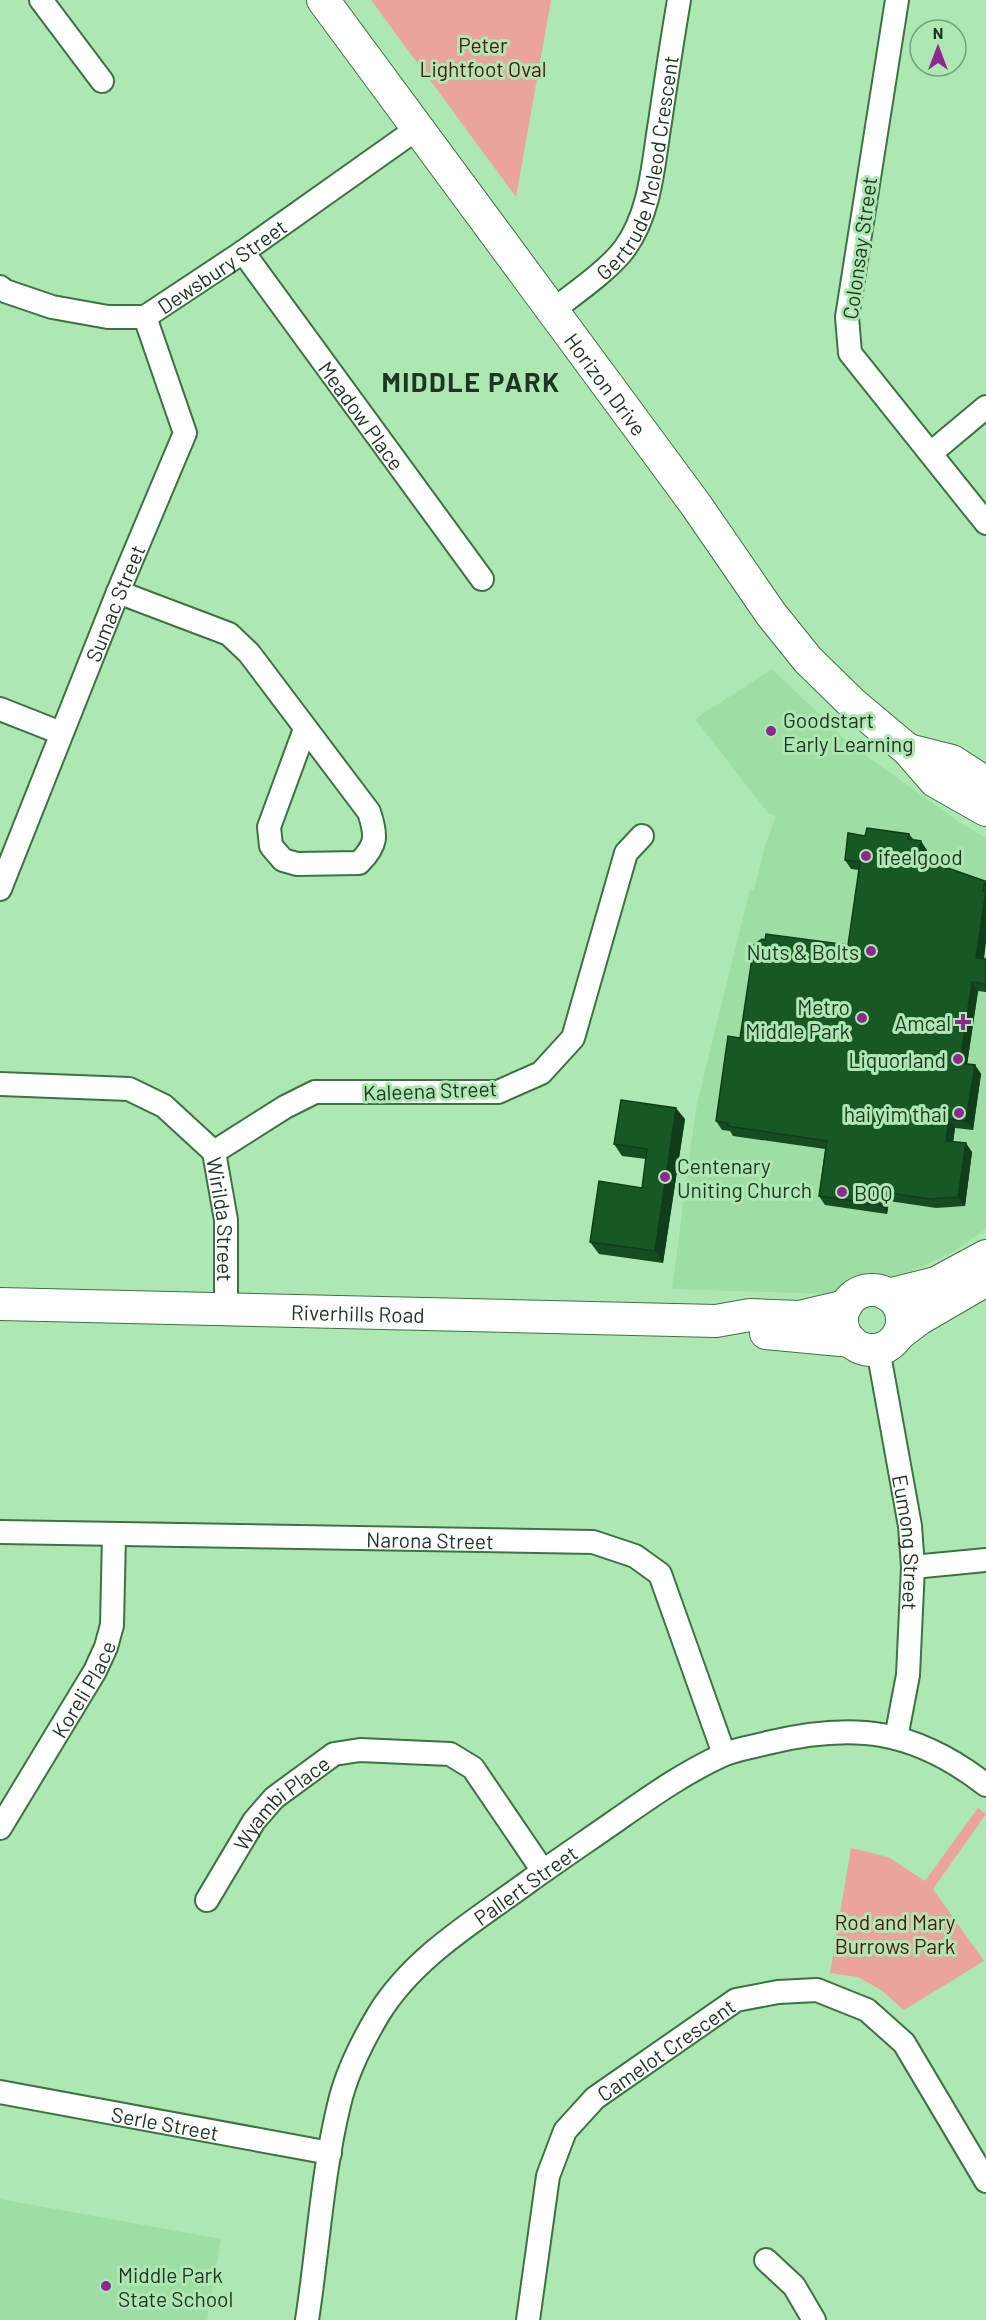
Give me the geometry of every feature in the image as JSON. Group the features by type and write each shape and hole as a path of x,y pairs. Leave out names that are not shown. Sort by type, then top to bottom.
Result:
{"street":[{"path":"41,0 102,81"},
{"name":"Horizon Drive","path":"323,0 696,504 771,614 801,651 852,703 908,750 936,781 986,810"},
{"name":"Gertrude Mcleod Crescent","path":"553,310 579,291 624,250 635,232 648,197 679,0"},
{"name":"Colonsay Street","path":"897,0 847,317 850,353 986,523"},
{"name":"Dewsbury Street","path":"2,293 51,307 108,317 145,317 243,252 418,128"},
{"name":"Meadow Place","path":"243,252 482,579"},
{"name":"Sumac Street","path":"0,888 118,592 185,433 145,317"},
{"path":"931,453 986,407"},
{"path":"118,592 229,634 249,652 304,729 369,812 375,830 373,850 359,863 297,864 283,860 271,846 269,828 304,729"},
{"path":"0,709 61,734"},
{"name":"Horizon Drive","path":"908,750 952,761 986,783"},
{"name":"Kaleena Street","path":"214,1152 285,1107 315,1092 498,1092 541,1073 573,1038 626,854 642,836"},
{"name":"Wirilda Street","path":"0,1084 129,1089 164,1106 214,1152 226,1220 226,1309"},
{"path":"876,1342 843,1324 846,1306 859,1293 868,1290 888,1294 936,1283 986,1256"},
{"path":"876,1342 986,1280"},
{"path":"876,1342 902,1322 901,1310 888,1294"},
{"name":"Riverhills Road","path":"0,1304 716,1321 750,1315 799,1317 846,1306"},
{"name":"Riverhills Road","path":"716,1321 752,1332 876,1342"},
{"name":"Eumong Street","path":"876,1342 910,1526 913,1567 908,1675 896,1738"},
{"name":"Narona Street","path":"0,1532 593,1542 635,1556 660,1574 724,1754"},
{"name":"Koreli Place","path":"0,1828 95,1671 106,1647 112,1625 114,1535"},
{"path":"913,1567 986,1560"},
{"name":"Pallert Street","path":"307,2320 339,2103 357,2057 379,2014 397,1989 431,1953 661,1789 724,1754 827,1731 864,1733 925,1746 951,1760 986,1785"},
{"name":"Wyambi Place","path":"207,1900 254,1821 274,1798 334,1754 360,1750 450,1754 473,1768 543,1872"},
{"name":"Camelot Crescent","path":"528,2320 548,2176 566,2131 595,2098 736,2000 778,1992 817,1990 867,2010 904,2043 985,2178"},
{"name":"Serle Street","path":"0,2092 330,2153"},
{"path":"766,2260 794,2286 814,2320"}],"shaded area":[{"path":"772,669 850,744 956,820 986,838 986,1229 954,1251 923,1266 898,1276 830,1294 672,1289 696,1108 750,889 754,890 766,843 776,816 768,813 695,719"},
{"name":"Middle Park State School","path":"0,2199 221,2239 207,2320 0,2320"}],"green space":[{"name":"Peter Lightfoot Oval","path":"371,0 551,0 516,197"},
{"name":"Rod and Mary Burrows Park","path":"978,1808 986,1814 933,1889 984,1961 904,2010 881,1990 858,1977 830,1973 851,1848 888,1857 925,1881"}],"building":[{"name":"Metro Middle Park","path":"867,828 909,834 908,839 921,841 919,858 985,881 983,891 986,891 976,958 986,959 986,984 972,982 960,1063 975,1065 966,1121 949,1119 946,1141 966,1143 958,1197 929,1199 883,1192 881,1205 819,1196 827,1141 727,1126 728,1123 716,1121 728,1036 740,1038 754,945 762,939 765,940 766,934 848,945 860,862 845,860 848,833 865,836"},
{"name":"Centenary Uniting Church","path":"621,1100 676,1108 655,1251 590,1242 599,1181 642,1188 647,1149 614,1144"}],"place":[{"name":"Goodstart Early Learning","path":"771,731"},
{"name":"ifeelgood","path":"866,856"},
{"name":"Nuts & Bolts","path":"871,951"},
{"name":"Metro Middle Park","path":"862,1018"},
{"name":"Amcal","path":"963,1022"},
{"name":"Liquorland","path":"958,1059"},
{"name":"hai yim thai","path":"959,1113"},
{"name":"Centenary Uniting Church","path":"665,1177"},
{"name":"BOQ","path":"842,1192"},
{"name":"Middle Park State School","path":"106,2286"}],"district":[{"name":"MIDDLE PARK","path":"471,381"}]}
